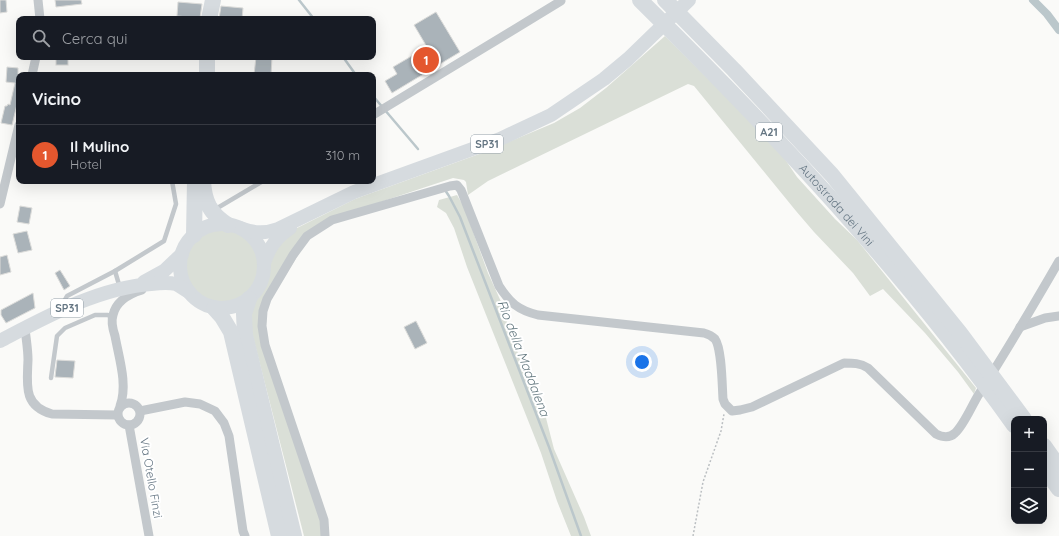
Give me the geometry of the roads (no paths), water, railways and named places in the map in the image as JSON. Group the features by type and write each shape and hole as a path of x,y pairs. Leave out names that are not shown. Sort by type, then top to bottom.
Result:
{"highway":[{"path":"210,16 213,0"},
{"name":"Autostrada dei Vini","path":"640,0 699,58 816,182 897,264 960,333 1022,416"},
{"name":"Autostrada dei Vini","path":"665,0 734,70 832,175 949,338 1011,421"},
{"path":"206,72 207,60"},
{"path":"194,235 195,184"},
{"path":"203,184 204,196 212,211 219,220 234,226"},
{"path":"249,299 244,314 245,335 294,536"},
{"path":"214,308 222,317 230,332 279,536"},
{"path":"1047,450 1059,467"},
{"path":"1047,472 1059,489"}],"main road":[{"name":"SP31","path":"376,180 500,139 551,115 604,79 628,59 689,0"},
{"name":"SP31","path":"189,292 182,280 180,267 182,254 184,247 194,235 201,230 210,226 234,226 251,232 265,233 305,217 364,184"},
{"name":"SP31","path":"0,341 58,312 105,293 138,285 168,283 176,284 198,300 214,308 233,307 249,299 259,287 263,278 264,263 272,245 280,235 305,217"},
{"name":"SP31","path":"234,226 252,237 259,246 264,263"},
{"name":"SP31","path":"138,285 164,271 182,254"}],"street":[{"path":"38,0 40,16"},
{"path":"376,114 561,1"},
{"path":"33,72 35,60"},
{"path":"0,204 16,137"},
{"path":"325,536 324,520 265,345 262,326 263,311 267,299 293,255 307,236 332,220 457,185 461,190 499,286 513,305 523,311 538,315 704,333 711,336 716,340 719,348 722,399 732,411 740,410 784,392 844,363 856,363 868,368 936,434 942,437 950,437 957,431 1059,261"},
{"path":"123,384 140,411 140,415 136,422 129,425 123,423 119,410 124,396 113,328 113,315 117,306 127,296 168,283"},
{"path":"1020,327 1045,318 1059,316"},
{"path":"25,328 28,358 26,386 30,398 36,406 52,414 119,410 127,402 134,403"},
{"path":"140,411 185,402 200,404 215,411 224,423 229,436 245,536"},
{"name":"Via Otello Finzi","path":"129,425 149,536"}],"lane":[{"path":"58,312 68,296 115,271 164,241 176,204 173,184"},
{"path":"212,211 258,184"},
{"path":"115,271 120,289"},
{"path":"51,378 57,336 65,328 95,314 108,315 113,318"}],"waterway":[{"name":"Rio della Maddalena","path":"299,0 312,16"},
{"path":"1033,0 1047,14 1059,30"},
{"name":"Rio della Maddalena","path":"345,60 354,72"},
{"name":"Rio della Maddalena","path":"376,100 418,149"},
{"name":"Rio della Maddalena","path":"445,190 460,217 549,447 581,536"}],"place":[{"name":"Il Mulino","path":"426,60"}]}
